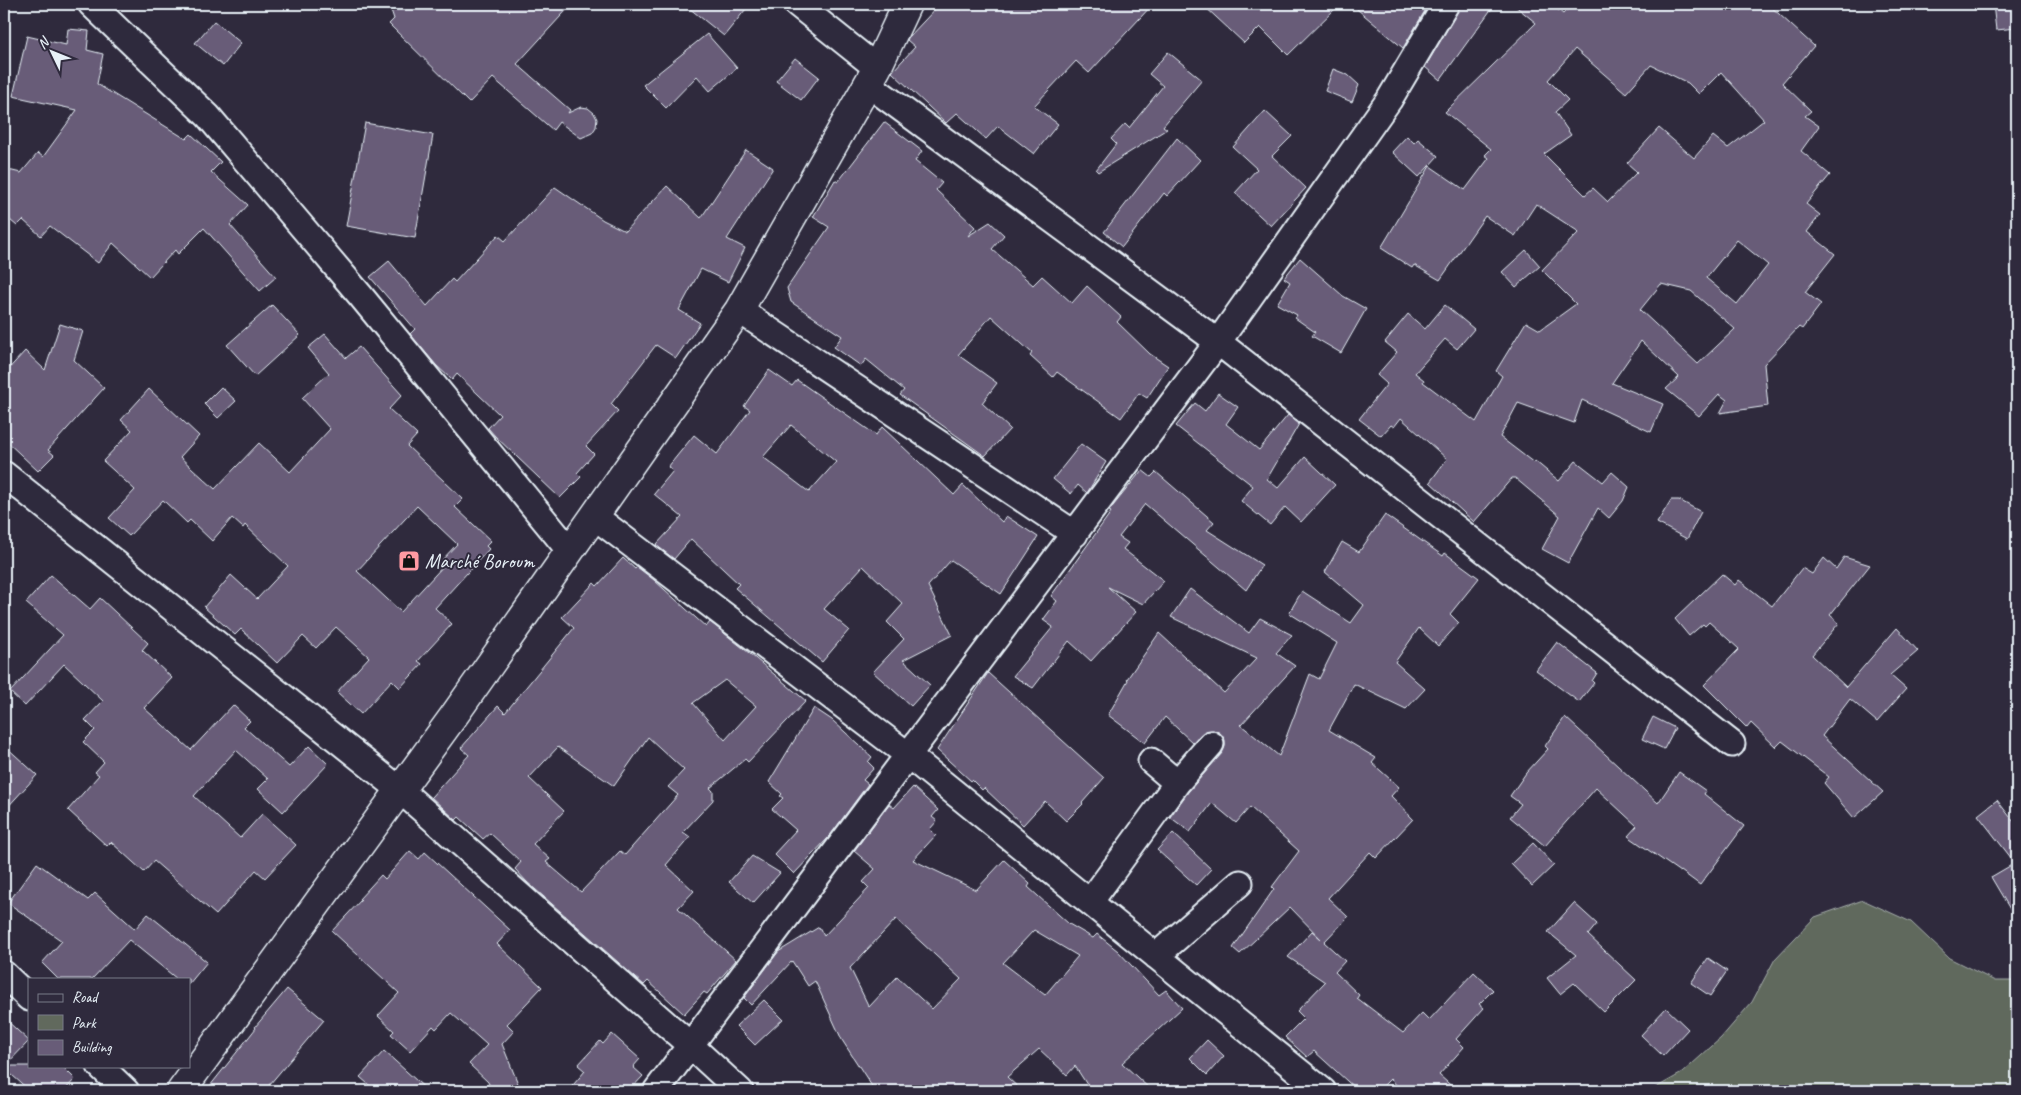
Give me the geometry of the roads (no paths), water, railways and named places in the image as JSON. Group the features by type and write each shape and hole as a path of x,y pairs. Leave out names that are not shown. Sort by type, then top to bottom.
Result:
{"street":[{"path":"91,4 208,116 366,302 569,550"},
{"path":"797,4 872,76 1218,342 1732,744"},
{"path":"181,1091 453,717 739,310 872,76 907,4"},
{"path":"656,1091 1218,342 1389,100 1446,4"},
{"path":"739,310 1075,534"},
{"path":"4,474 400,789 740,1091"},
{"path":"594,516 908,755 1323,1091"},
{"path":"1090,902 1177,783 1211,744"},
{"path":"1151,761 1177,783"},
{"path":"1156,956 1240,883"},
{"path":"4,974 28,997"},
{"path":"102,1068 126,1091"}],"place":[{"name":"Marché Boroum","path":"409,561"}]}
